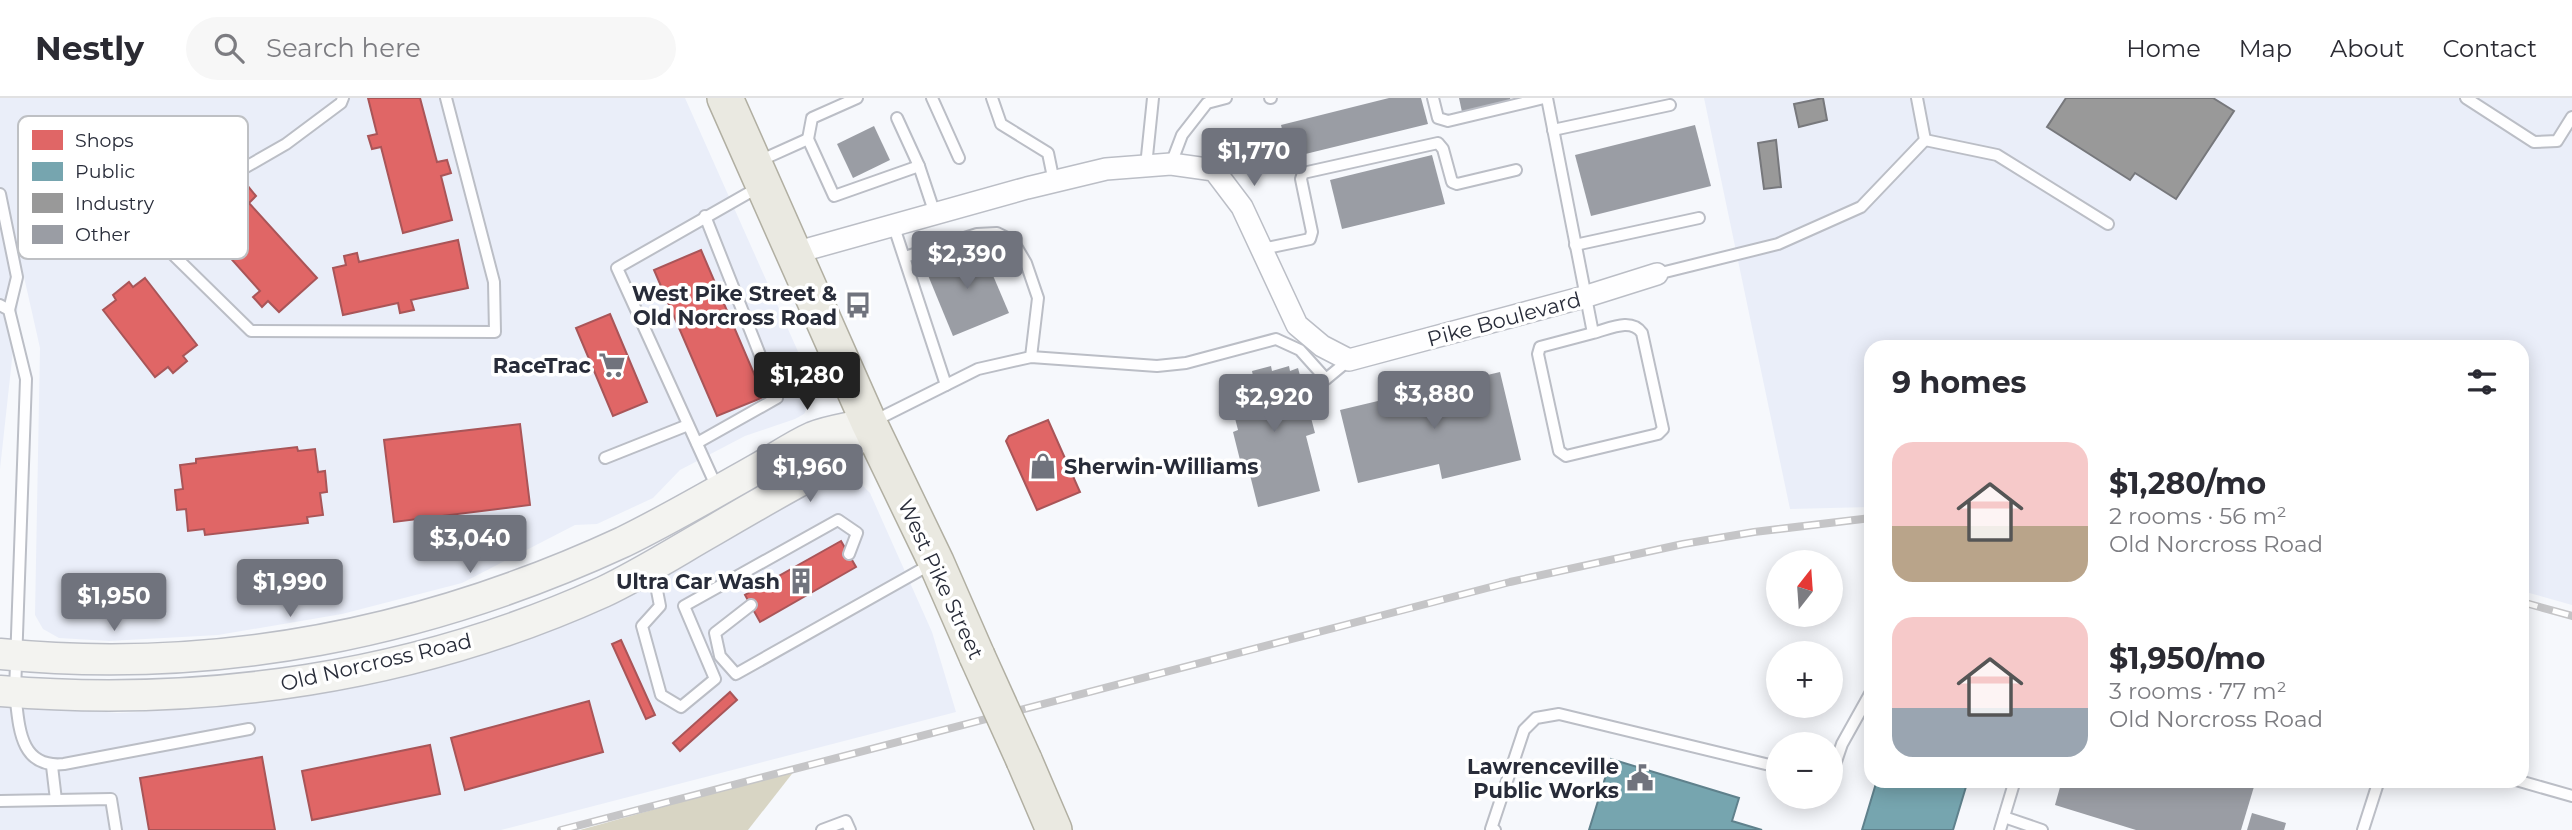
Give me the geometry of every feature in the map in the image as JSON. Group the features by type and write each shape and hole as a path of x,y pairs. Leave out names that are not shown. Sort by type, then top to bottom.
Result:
{"main road":[{"name":"West Pike Street","path":"725,98 869,423 936,562 1054,830"},
{"name":"Old Norcross Road","path":"9,655 79,658 210,655 270,648 377,629 457,607 576,563 627,540 814,436 869,423"},
{"name":"Old Norcross Road","path":"8,692 104,696 169,695 285,685 443,651 534,620 605,591 652,566 833,462 869,423"}],"street":[{"path":"794,253 1106,169 1171,164 1214,170 1242,207 1297,325 1322,346 1349,360"},
{"name":"Pike Boulevard","path":"1349,360 1657,275"}],"lane":[{"path":"248,166 286,144 341,103 343,98"},
{"path":"178,259 251,331 495,332 494,282 446,98"},
{"path":"857,98 812,118 808,139 834,196 919,166"},
{"path":"932,98 960,158"},
{"path":"992,98 1001,124 1048,153 1054,182"},
{"path":"1146,166 1153,98"},
{"path":"1171,164 1182,135 1207,103 1226,98"},
{"path":"1433,98 1438,118 1448,121 1546,98 1593,333"},
{"path":"1917,98 1925,140"},
{"path":"2466,98 2534,142 2557,141 2572,117"},
{"path":"1553,130 1670,105"},
{"path":"897,118 919,166 935,214"},
{"path":"718,491 617,268 705,216 808,139"},
{"path":"1925,140 1997,155 2108,224"},
{"path":"1657,275 1778,244 1861,207 1925,140"},
{"path":"1262,249 1310,239 1312,232 1301,179 1303,173 1438,144 1443,149 1452,182 1457,184 1516,170"},
{"path":"0,194 17,277 5,307 26,379 8,692 29,753 40,762 52,766 248,729"},
{"path":"697,443 777,398 705,216"},
{"path":"1575,245 1699,218"},
{"path":"894,227 946,385"},
{"path":"905,257 976,233 997,233 1013,241 1026,263 1038,299 1031,356"},
{"path":"1631,323 1637,326 1642,333 1663,429 1658,434 1566,456 1559,451 1538,354 1540,347 1593,333 1631,323"},
{"path":"869,423 978,369 1031,356 1157,366 1186,363 1276,339 1300,350 1326,379 1349,360"},
{"path":"605,458 688,425"},
{"path":"684,606 715,679 681,707 661,695 642,626 660,606 684,606 838,520 857,533 849,554"},
{"path":"751,605 715,633 720,656 736,674 936,562"},
{"path":"652,566 660,606"},
{"path":"1843,742 1864,705"},
{"path":"1492,830 1524,730 1536,718 1559,714 1766,764"},
{"path":"52,766 56,800"},
{"path":"2529,784 2572,796"},
{"path":"2000,830 2013,788"},
{"path":"2363,830 2376,788"},
{"path":"0,801 111,799 116,830"},
{"path":"2004,817 2042,830"},
{"path":"822,830 846,821 850,830"}],"shaded area":[{"path":"0,98 685,98 812,383 809,404 804,414 745,436 680,470 653,498 597,524 575,525 462,583 342,614 218,635 109,641 59,638 43,629 35,615 40,348 22,268 0,469"},
{"path":"1704,98 2572,98 2572,605 2529,593 2529,340 1864,340 1864,507 1790,509"},
{"path":"840,478 853,480 870,493 932,632 956,712 501,830 0,830 0,703 118,713 176,710 263,698 397,670"},
{"path":"795,770 748,830 580,830"}],"building: Shops":[{"path":"368,98 420,98 437,162 447,160 451,173 441,176 452,220 403,233 381,147 372,149 368,136 377,134"},
{"path":"248,186 256,196 249,203 317,278 279,312 268,301 262,307 253,297 260,291 231,259 248,259"},
{"path":"458,240 468,288 411,300 414,310 400,313 398,303 343,315 333,268 346,265 344,256 357,253 359,262"},
{"path":"701,250 764,397 717,416 654,270"},
{"path":"145,278 197,345 183,356 187,361 173,373 168,367 155,377 103,310 116,300 113,295 129,282 133,287"},
{"name":"RaceTrac","path":"610,314 647,402 613,416 576,328"},
{"name":"Sherwin-Williams","path":"1048,420 1080,492 1037,510 1006,441 1009,436"},
{"path":"520,424 530,505 394,522 384,440"},
{"path":"297,447 298,451 315,449 318,472 325,471 327,492 320,493 323,515 307,517 308,523 205,535 204,529 188,531 186,509 177,510 175,490 183,489 180,465 196,463 196,459"},
{"name":"Ultra Car Wash","path":"841,541 856,567 760,622 745,595"},
{"path":"621,640 655,715 646,719 612,644"},
{"path":"730,692 737,700 680,751 673,743"},
{"path":"589,701 603,752 465,790 451,738"},
{"path":"430,745 440,794 312,820 302,771"},
{"path":"262,757 275,830 149,830 140,778"}],"building: Public":[{"name":"Lawrenceville Public Works","path":"1611,759 1739,798 1732,821 1762,830 1589,830"},
{"path":"1875,788 1966,788 1953,830 1862,830"}],"building: Industry":[{"path":"1823,98 1827,120 1799,127 1794,104"},
{"path":"2066,98 2213,98 2234,111 2176,199 2135,173 2130,180 2047,127"},
{"path":"1776,140 1781,187 1764,189 1758,143"}],"building: Other":[{"path":"1389,98 1421,98 1428,124 1289,158 1281,125"},
{"path":"1459,98 1510,98 1511,101 1462,112"},
{"path":"1695,125 1711,186 1591,216 1575,155"},
{"path":"874,126 890,160 853,178 837,144"},
{"path":"1432,155 1445,204 1342,229 1330,180"},
{"path":"980,245 1009,313 953,336 925,268"},
{"path":"1271,366 1272,371 1289,366 1290,371 1298,368 1315,433 1306,436 1320,491 1258,507 1249,471 1243,472 1233,432 1238,430 1227,387 1237,384 1236,380 1253,376 1252,371"},
{"path":"1500,372 1521,460 1442,479 1439,464 1358,483 1340,410"},
{"path":"2060,788 2254,788 2241,830 2136,830 2055,805"},
{"path":"2252,813 2286,823 2284,830 2247,830"}],"railway":[{"path":"561,830 1510,582 1683,544 1754,532 1864,519"},
{"path":"2529,604 2572,616"}],"place":[{"name":"West Pike Street & Old Norcross Road","path":"858,305"},
{"name":"RaceTrac","path":"612,365"},
{"name":"Sherwin-Williams","path":"1043,466"},
{"name":"Ultra Car Wash","path":"801,581"},
{"name":"Lawrenceville Public Works","path":"1640,778"}]}
